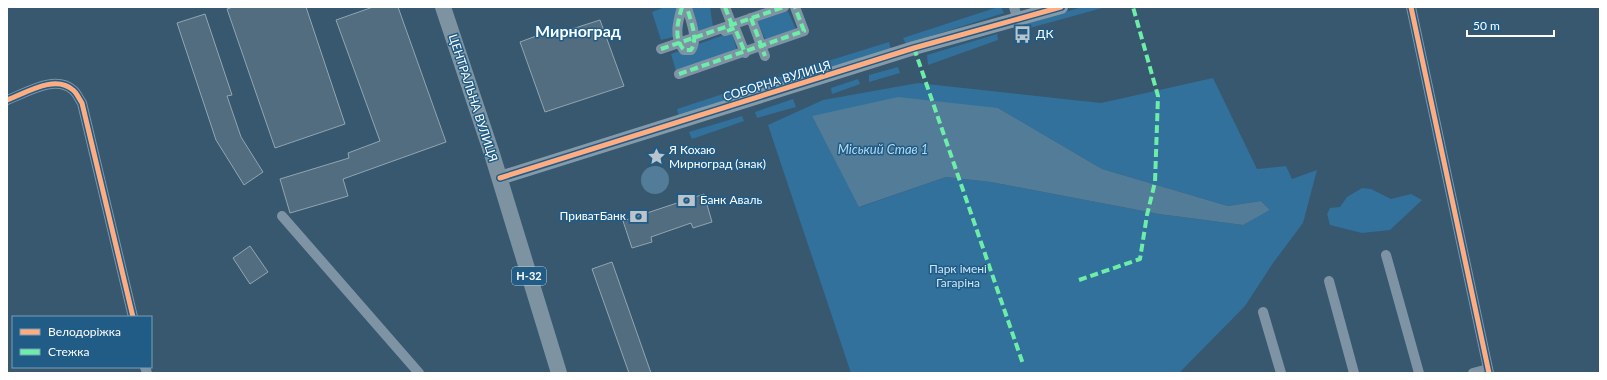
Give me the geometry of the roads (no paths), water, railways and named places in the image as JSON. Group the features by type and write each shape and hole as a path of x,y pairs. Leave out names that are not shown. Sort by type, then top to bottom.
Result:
{"main road":[{"name":"ЦЕНТРАЛЬНА ВУЛИЦЯ","path":"443,7 500,178 559,373"}],"street":[{"path":"682,7 676,29 680,46 684,50 691,50 694,45 694,37 687,7"},
{"path":"725,7 732,24"},
{"path":"661,49 784,7"},
{"path":"679,74 804,31 795,7"},
{"name":"СОБОРНА ВУЛИЦЯ","path":"500,178 914,48 1016,13 1061,7"},
{"path":"1411,7 1488,371 1473,373"},
{"path":"752,18 766,56"},
{"path":"711,32 716,35 735,28 746,53"},
{"path":"7,100 50,83 63,84 74,90 82,103 133,316"},
{"path":"282,216 419,373"},
{"path":"1386,255 1419,373"},
{"path":"1328,281 1354,373"},
{"path":"1263,312 1281,373"}],"water":[{"name":"Міський Став 1","path":"898,97 998,108 1102,169 1228,206 1261,201 1270,210 1243,225 1159,214 991,182 946,177 859,207 812,116"},
{"path":"655,166 665,170 669,180 665,190 655,194 645,190 641,180 645,170"}],"place":[{"name":"ДК","path":"1023,34"},
{"name":"Я Кохаю Мирноград (знак)","path":"656,157"},
{"name":"Банк Аваль","path":"687,200"},
{"name":"ПриватБанк","path":"639,216"}],"district":[{"name":"Мирноград","path":"578,31"}],"park label":[{"name":"Парк імені Гагаріна","path":"958,276"}]}
